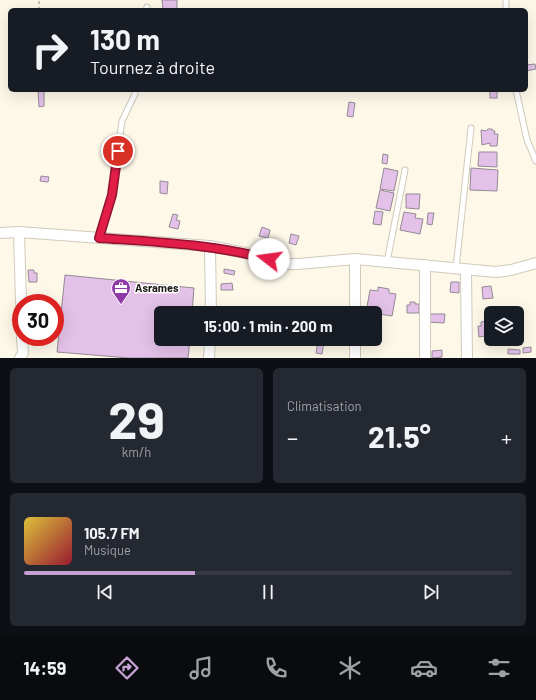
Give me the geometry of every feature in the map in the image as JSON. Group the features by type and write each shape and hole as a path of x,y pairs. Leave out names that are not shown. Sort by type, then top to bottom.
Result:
{"street":[{"path":"19,232 21,294"},
{"path":"0,233 19,232 210,246 288,264 355,259 496,272 511,270 536,263"},
{"path":"210,246 211,306"},
{"path":"355,259 355,306"},
{"path":"425,265 425,358"},
{"path":"461,269 468,358"},
{"path":"22,346 23,356"},
{"path":"209,358 210,346"},
{"path":"355,346 355,358"}],"lane":[{"path":"99,238 112,195 122,121 135,92"},
{"path":"516,92 527,140 536,161"},
{"path":"461,269 471,128"},
{"path":"387,262 405,170"}],"building":[{"path":"162,0 177,0 177,8 163,8"},
{"path":"535,64 536,69 528,71 528,65"},
{"path":"38,92 44,92 44,106 39,107"},
{"path":"490,92 497,92 497,98 490,98"},
{"path":"349,102 355,103 353,117 347,116"},
{"path":"488,129 495,131 494,134 498,134 497,146 490,146 490,143 482,145 481,130 486,131"},
{"path":"479,152 497,152 497,167 478,166"},
{"path":"383,154 388,155 387,164 382,163"},
{"path":"384,168 398,171 394,191 380,189"},
{"path":"471,168 498,170 497,191 470,190"},
{"path":"41,176 49,177 48,182 40,181"},
{"path":"160,181 168,182 167,194 160,193"},
{"path":"380,190 394,193 390,211 376,208"},
{"path":"406,194 420,194 419,209 406,208"},
{"path":"375,211 383,212 381,225 373,224"},
{"path":"404,212 416,214 415,218 423,219 420,234 400,230"},
{"path":"428,213 434,213 432,225 427,224"},
{"path":"173,214 178,215 176,220 180,221 178,229 169,227"},
{"path":"262,227 270,230 268,238 259,236"},
{"path":"291,234 299,236 296,245 289,243"},
{"path":"224,269 235,271 234,275 224,273"},
{"path":"28,270 34,270 34,273 37,273 37,282 29,282"},
{"path":"65,275 194,288 193,306 154,306 154,346 189,346 188,358 129,358 57,352 58,346 64,346 63,294"},
{"path":"451,282 459,282 459,293 450,292"},
{"path":"232,283 233,290 221,290 221,284"},
{"path":"491,286 493,298 483,299 482,287"},
{"path":"378,287 389,289 389,293 396,294 392,316 382,314 382,306 367,306 370,290 378,291"},
{"path":"410,302 419,304 419,313 407,313 407,305 410,305"},
{"path":"427,314 445,314 444,323 427,322"},
{"path":"481,322 484,322 484,336 479,337 478,326 481,326"},
{"path":"317,346 323,346 322,354 316,353"},
{"path":"531,347 531,352 523,353 523,348"},
{"path":"508,349 520,350 520,354 508,354"},
{"path":"442,350 442,357 432,358 432,351"}],"place":[{"name":"Asrames","path":"121,305"}],"route":[{"path":"118,151 112,195 99,238 210,246 269,259"}]}
